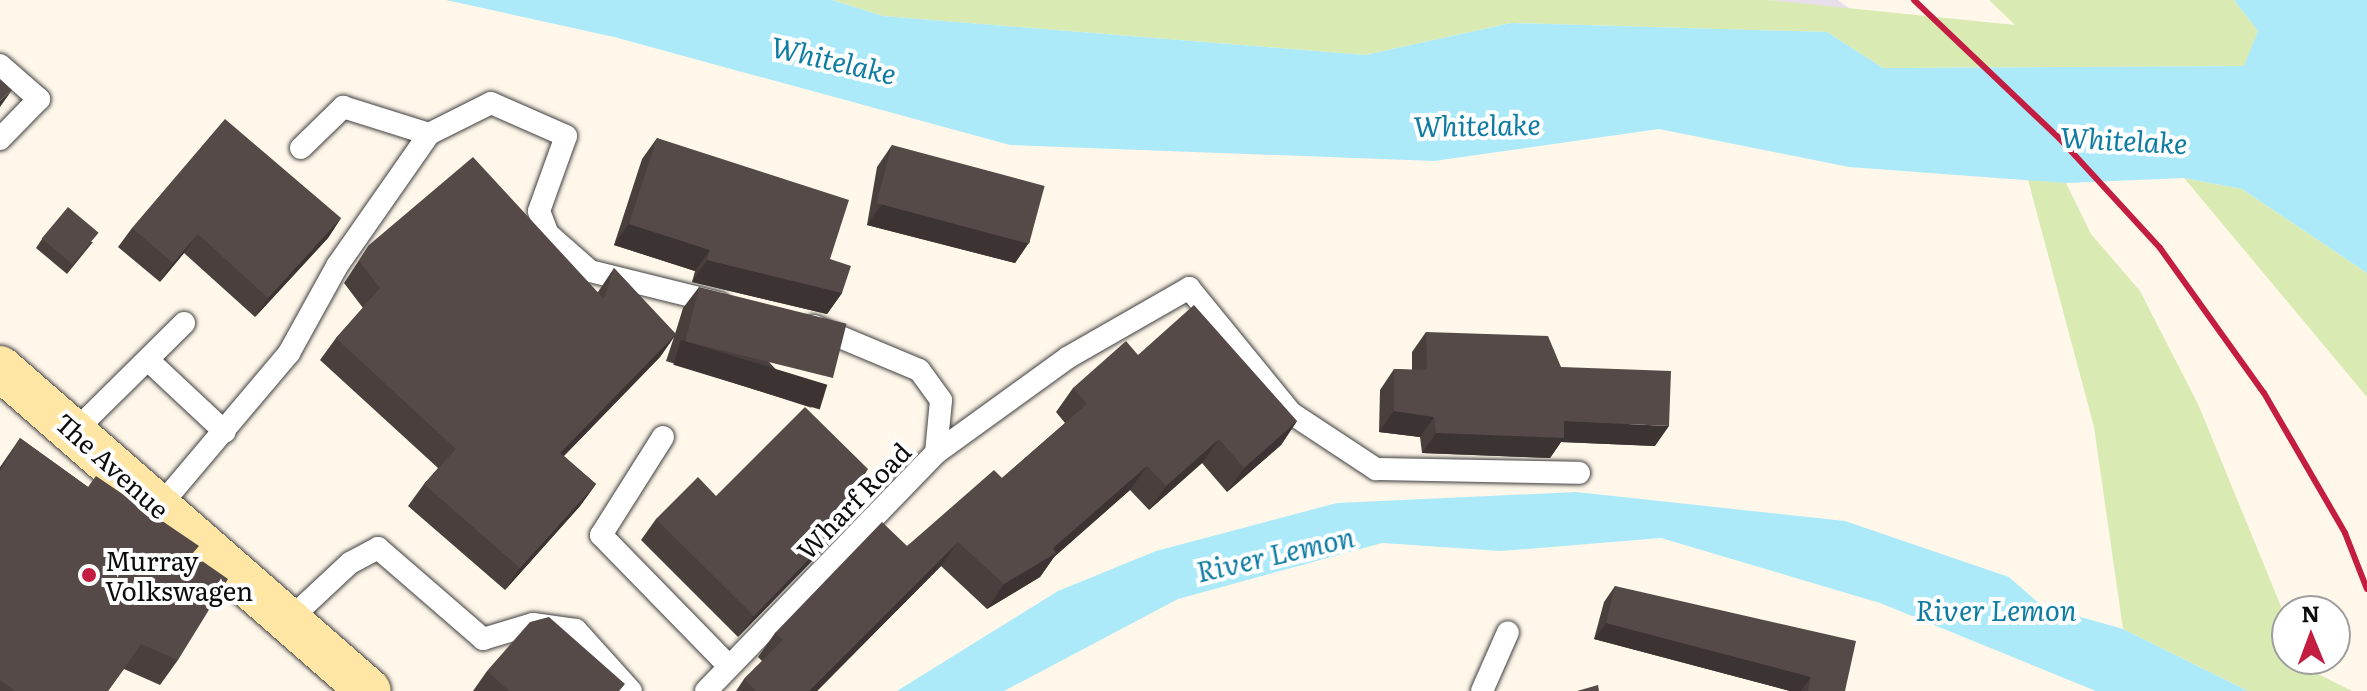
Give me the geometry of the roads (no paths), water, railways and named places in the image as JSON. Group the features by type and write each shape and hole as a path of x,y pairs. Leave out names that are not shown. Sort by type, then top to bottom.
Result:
{"main road":[{"name":"The Avenue","path":"0,368 76,430 369,691"}],"lane":[{"path":"0,65 39,99 0,139"},
{"path":"159,507 289,353 337,266 429,134 491,103 566,136 539,211 548,234 590,271 739,307"},
{"path":"301,148 343,107 429,134"},
{"path":"936,453 1067,358 1189,288 1291,413 1376,469 1579,473"},
{"name":"Wharf Road","path":"706,691 936,453 941,400 919,370 844,333 784,318"},
{"path":"76,430 184,323"},
{"path":"148,360 225,432"},
{"path":"663,437 601,535 728,665"},
{"path":"290,619 350,563 378,548 483,639 533,624 576,630 631,691"},
{"path":"1482,691 1508,632"}],"water":[{"name":"Whitelake","path":"446,0 832,0 883,16 1365,55 1511,23 1827,32 1883,68 2244,66 2258,31 2234,0 2367,0 2367,273 2242,189 2184,178 2066,183 1849,167 1659,129 1434,161 1010,145 614,37"},
{"name":"River Lemon","path":"1576,492 1845,521 2009,577 2042,606 2123,629 2248,691 2096,691 1880,603 1661,538 1501,551 1382,543 1178,599 1004,691 897,691 1058,591 1156,551 1337,503"}],"railway":[{"path":"1914,0 2059,138 2160,248 2264,393 2345,533 2367,589"}],"place":[{"name":"Murray Volkswagen","path":"89,575"}]}
